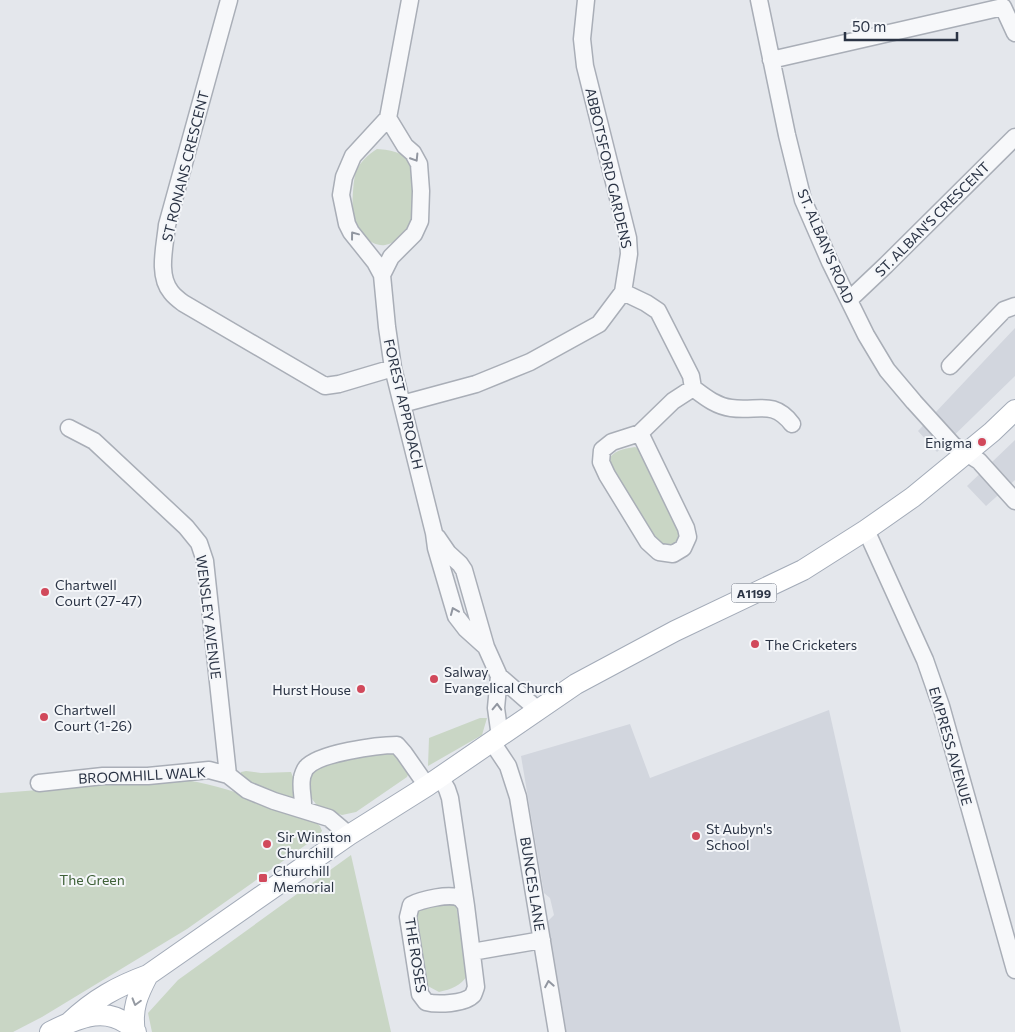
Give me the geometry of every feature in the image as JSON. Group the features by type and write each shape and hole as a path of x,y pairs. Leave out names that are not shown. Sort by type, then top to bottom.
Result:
{"main road":[{"name":"A1199","path":"50,1032 70,1022 92,1002 124,984 148,975 349,835 433,781 576,684 629,654 803,570 866,530 913,497 967,454 1015,410"},
{"name":"A1199","path":"136,1032 133,1017 136,997 148,975"},
{"path":"70,1022 81,1017 108,1015 127,1023 136,1032"}],"street":[{"name":"ST RONANS CRESCENT","path":"229,0 167,225 164,278 171,292 183,303 325,386 339,384 394,368"},
{"path":"382,275 391,257 414,234 420,221 421,176 419,164 405,146 388,118 410,0"},
{"name":"ABBOTSFORD GARDENS","path":"402,404 476,384 530,362 598,324 612,309 623,292 630,254 628,238 585,66 582,39 586,0"},
{"name":"ST. ALBAN'S ROAD","path":"760,0 787,135 803,200 866,335 886,370 953,446 979,461 1015,501"},
{"path":"771,60 1003,7 1015,33"},
{"name":"FOREST APPROACH","path":"388,118 352,156 344,177 341,195 346,224 375,262 382,275 387,328 394,368 434,532 448,553 464,570 486,647 499,676 538,710"},
{"name":"ST. ALBAN'S CRESCENT","path":"849,300 1015,136"},
{"path":"623,292 658,311 690,376 693,388 710,401 730,408 774,408 782,412 792,424"},
{"path":"950,366 1004,310 1015,306"},
{"path":"640,433 686,528 688,537 683,548 673,554 660,552 648,542 607,475 601,462 602,450 612,442 640,433 673,401 693,388"},
{"name":"WENSLEY AVENUE","path":"69,428 94,441 186,527 199,543 204,561 228,775"},
{"name":"EMPRESS AVENUE","path":"866,530 925,660 941,706 1015,970"},
{"name":"FOREST APPROACH","path":"496,739 499,676"},
{"name":"BUNCES LANE","path":"496,739 516,787 558,1032"},
{"name":"THE ROSES","path":"303,810 302,778 306,768 315,761 342,752 396,745 433,781 447,789 450,798 466,906 476,987 472,995 465,1000 436,1005 426,1002 420,994 408,917 411,905 420,901 451,896 460,898 466,906"},
{"name":"BROOMHILL WALK","path":"39,783 103,776 148,776 209,770 228,775 247,790 274,801 328,818 349,835"},
{"path":"472,952 542,940"}],"shaded area":[{"path":"1015,328 1015,376 937,452 918,431"},
{"path":"1015,440 1015,480 986,506 967,486"},
{"name":"St Aubyn's School","path":"829,710 901,1032 566,1032 547,922 554,915 550,898 544,893 521,756 630,724 650,778"}],"green space":[{"path":"377,149 393,151 403,156 411,163 415,172 412,224 397,240 385,245 375,244 366,238 356,226 353,217 356,171 365,158"},
{"path":"635,447 644,451 681,536 675,550 657,547 607,462 612,455 622,449"},
{"path":"480,718 487,718 482,735 428,766 429,738"},
{"path":"382,753 393,753 405,762 410,770 407,777 356,812 342,815 319,808 309,795 309,775 318,765"},
{"path":"241,772 261,773 291,772 298,797 293,803 241,778"},
{"name":"The Green","path":"177,779 212,785 263,802 313,820 320,826 322,831 317,837 187,929 42,1017 13,1032 0,1032 0,793"},
{"path":"351,855 391,1032 152,1032 148,1013 178,980"},
{"path":"430,897 456,905 468,975 462,982 448,990 439,992 424,984 413,920 419,902"}],"place":[{"name":"Enigma","path":"982,442"},
{"name":"Chartwell Court (27-47)","path":"45,592"},
{"name":"The Cricketers","path":"755,644"},
{"name":"Salway Evangelical Church","path":"434,679"},
{"name":"Hurst House","path":"361,689"},
{"name":"Chartwell Court (1-26)","path":"44,717"},
{"name":"St Aubyn's School","path":"696,836"},
{"name":"Sir Winston Churchill","path":"267,844"},
{"name":"Churchill Memorial","path":"263,878"}]}
